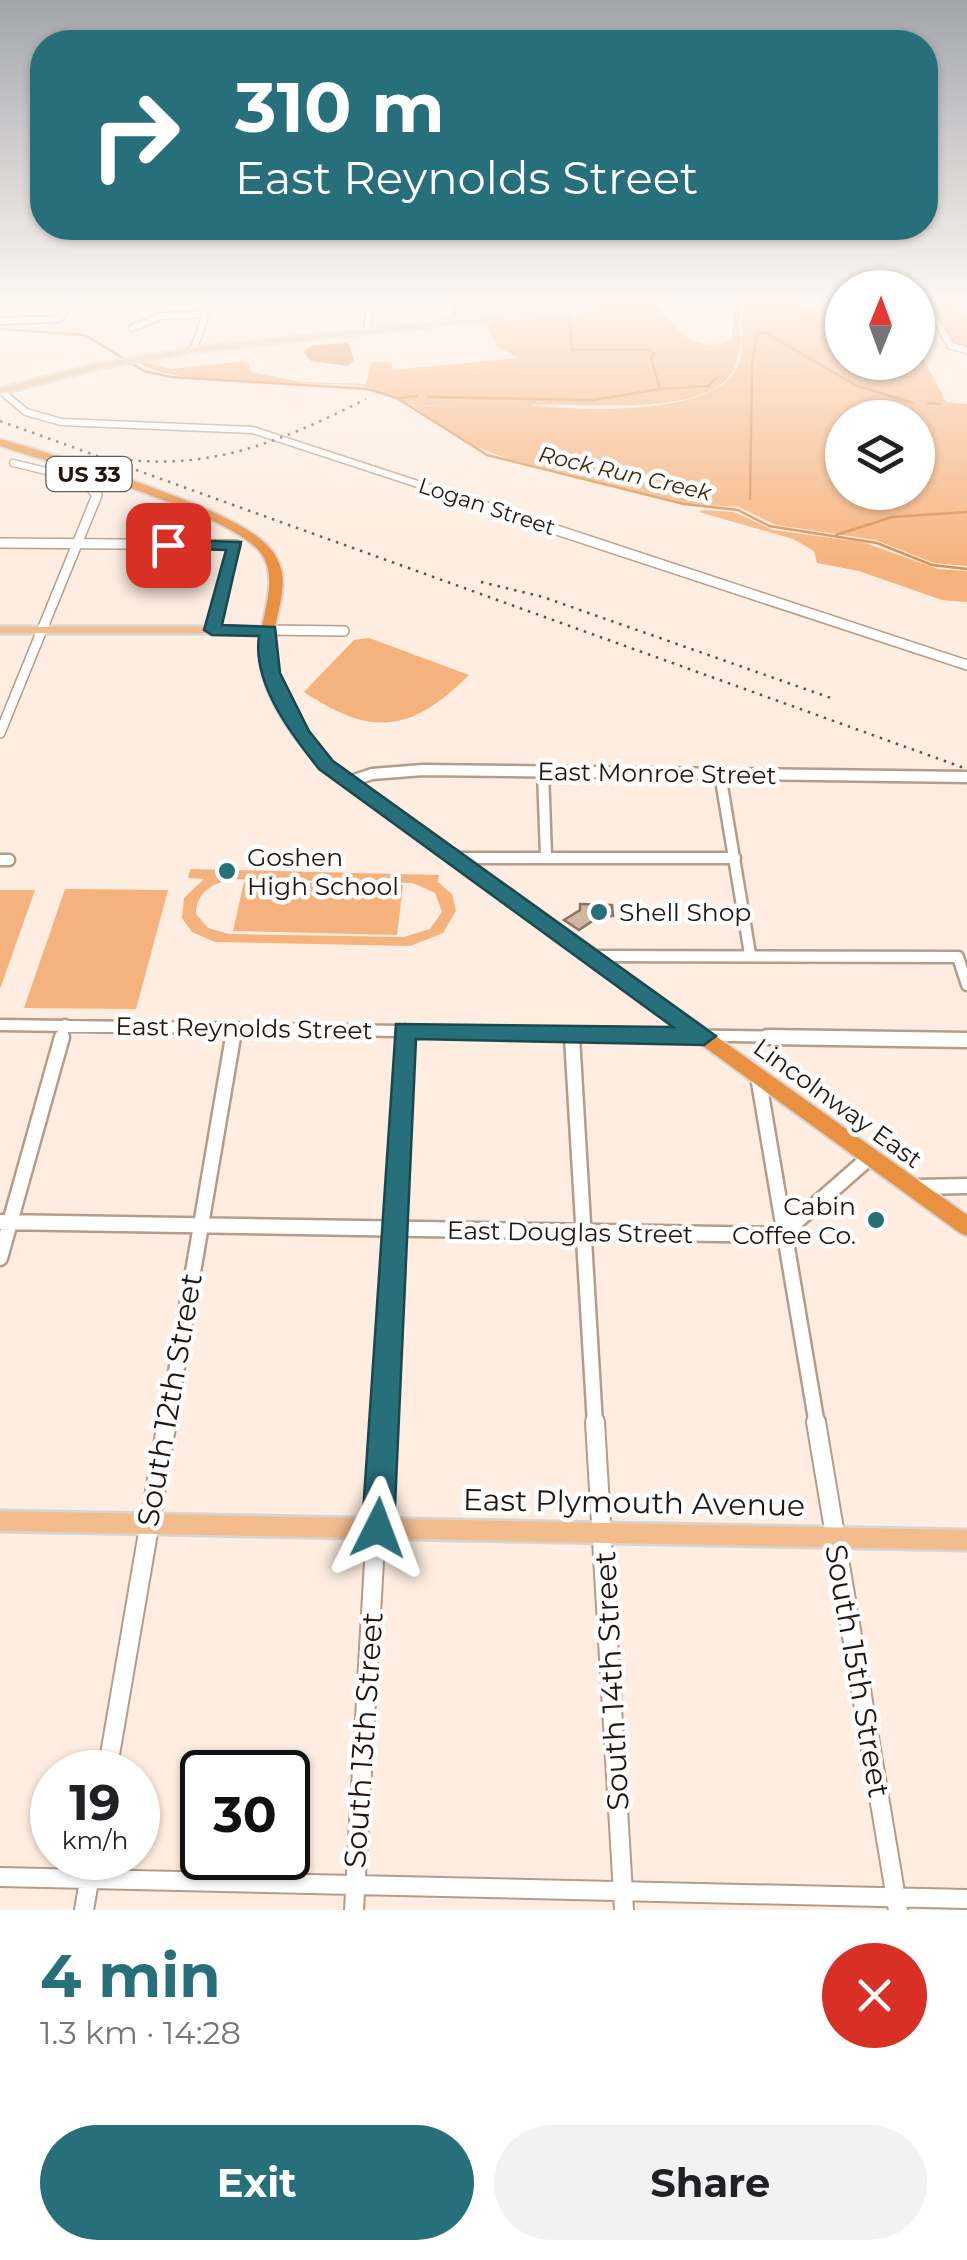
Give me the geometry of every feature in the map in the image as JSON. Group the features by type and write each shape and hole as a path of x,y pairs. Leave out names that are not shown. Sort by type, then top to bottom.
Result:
{"highway":[{"name":"Lincolnway East","path":"5,444 247,533 265,550 275,569 267,658 285,705 316,755 348,782 967,1227"}],"main road":[{"path":"0,630 268,630"},
{"name":"East Plymouth Avenue","path":"0,1521 967,1540"}],"street":[{"name":"Logan Street","path":"1,392 18,408 50,420 252,430 967,664"},
{"path":"0,733 97,493 44,470 13,463"},
{"path":"0,543 236,545 212,630"},
{"path":"268,630 344,631"},
{"name":"East Monroe Street","path":"348,782 398,770 967,776"},
{"path":"543,772 546,855"},
{"path":"720,774 750,954"},
{"path":"455,858 546,855 734,858"},
{"path":"588,956 958,958 967,986"},
{"name":"East Reynolds Street","path":"0,1025 967,1040"},
{"path":"0,1258 5,1222 66,1025"},
{"name":"South 12th Street","path":"111,1750 235,1028"},
{"name":"South 13th Street","path":"354,1910 405,1030"},
{"name":"South 14th Street","path":"572,1033 624,1910"},
{"name":"South 15th Street","path":"758,1076 781,1235 897,1903"},
{"path":"781,1235 870,1157"},
{"path":"912,1188 967,1186"},
{"name":"East Douglas Street","path":"5,1222 781,1235"},
{"path":"0,1878 30,1878"},
{"path":"84,1910 90,1880"},
{"path":"143,1880 623,1889 897,1903 967,1899"}],"shaded area":[{"path":"367,387 715,387 672,402 641,405 529,405 609,409 673,403 701,396 717,387 938,387 946,402 967,404 967,566 934,563 876,540 776,525 739,507 689,504 511,460 471,445 413,406 421,406"},
{"path":"699,512 734,512 773,530 862,542 938,569 967,571 967,602 942,600 859,571 817,563 814,551 793,539"},
{"path":"369,638 469,675 428,708 390,722 350,716 304,692 354,640"},
{"path":"190,869 439,875 438,882 452,894 456,911 443,933 410,946 215,942 192,932 182,918 184,898 204,879 188,878","holes":["235,879 413,883 435,893 442,912 430,929 404,937 229,934 208,928 196,914 199,899 208,889"]},
{"path":"244,882 403,885 397,935 233,931"},
{"path":"65,889 168,890 136,1009 24,1008"},
{"path":"0,890 35,890 0,989"}],"building":[{"path":"580,904 612,905 613,916 600,916 579,930 564,920 580,910"}],"waterway":[{"name":"Rock Run Creek","path":"337,387 368,389 397,398 487,455 684,504 738,510 769,526 877,543 932,565 967,569"},
{"path":"428,397 593,400 659,387"},
{"path":"662,389 691,387"},
{"path":"750,499 752,387"},
{"path":"862,387 903,400"},
{"path":"398,398 417,396"},
{"path":"935,404 940,404"},
{"path":"836,535 892,517 967,512"}],"railway":[{"path":"130,460 162,462 223,455 280,438 366,399"},
{"path":"0,421 967,769"},
{"path":"481,582 543,597 831,698"}],"place":[{"name":"Goshen High School","path":"227,871"},
{"name":"Shell Shop","path":"599,912"},
{"name":"Cabin Coffee Co.","path":"876,1220"}],"route":[{"path":"168,545 236,545 212,630 268,630 266,652 271,673 300,732 326,765 704,1036 405,1030 378,1528"}]}
